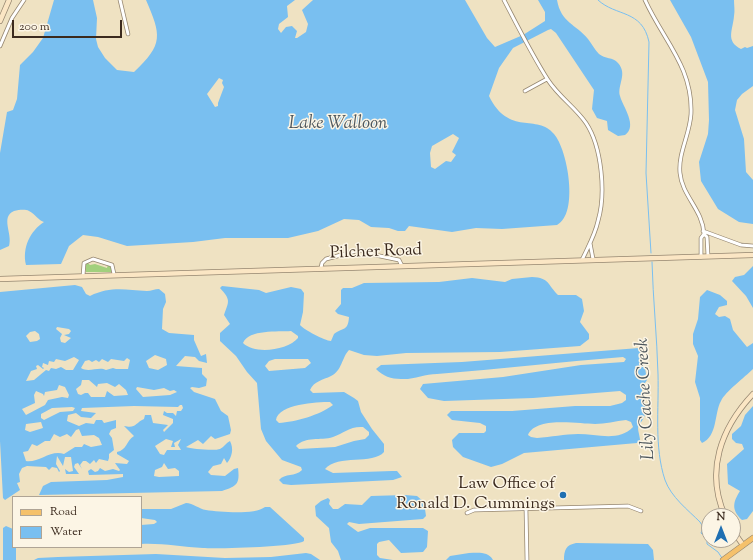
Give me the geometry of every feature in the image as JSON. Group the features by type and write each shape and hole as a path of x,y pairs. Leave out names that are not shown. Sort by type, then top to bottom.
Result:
{"main road":[{"path":"725,559 753,538"}],"street":[{"path":"0,21 9,0"},
{"path":"0,46 12,18 24,0"},
{"path":"120,0 128,34"},
{"path":"504,0 547,79 559,96 586,124 595,141 600,162 602,204 598,221 582,260"},
{"path":"645,0 679,60 688,83 691,114 690,125 680,163 680,173 686,194 700,217 703,233 701,238 702,257"},
{"path":"525,91 547,79"},
{"path":"703,233 707,237 708,257"},
{"path":"703,233 741,245 753,246"},
{"path":"590,242 593,259"},
{"path":"701,244 707,244"},
{"path":"321,268 322,263 326,259 360,250 399,260 402,266"},
{"name":"Pilcher Road","path":"0,279 114,274 753,255"},
{"path":"83,276 84,263 93,259 112,265 114,274"},
{"path":"723,508 717,482 719,452 729,424 753,394"},
{"path":"467,514 474,510 628,506 642,511"},
{"path":"526,509 527,560"}],"green space":[{"path":"87,262 90,265 95,264 107,268 108,264 112,269 111,272 86,272 85,266"}],"water":[{"name":"Lake Walloon","path":"54,0 93,0 97,18 96,39 98,47 105,58 117,70 134,72 151,54 157,39 155,22 146,0 295,0 287,6 288,17 279,24 278,29 281,33 286,27 292,26 297,31 295,38 297,38 306,32 308,24 302,10 313,0 465,0 487,38 495,47 523,35 545,21 545,12 538,0 557,0 559,8 565,18 588,39 596,51 604,57 616,61 621,67 622,75 619,92 630,122 630,127 629,131 625,135 618,136 608,130 607,121 597,118 592,109 594,90 556,33 551,29 513,48 499,68 489,96 497,109 505,116 514,121 539,125 547,128 554,134 559,142 567,167 569,196 568,208 564,219 557,225 502,229 476,228 452,232 409,226 405,231 398,231 389,228 371,227 359,220 344,219 318,231 288,238 225,238 193,242 127,246 98,237 83,235 69,246 61,264 26,265 25,252 28,240 35,230 44,222 27,210 14,211 8,217 7,222 10,236 9,246 0,250 0,153 7,112 13,110 17,99 20,65 33,52 43,38","holes":["219,78 223,80 222,83 224,87 218,106 215,107 207,94","453,134 459,138 452,152 456,155 451,162 446,161 435,169 431,167 430,153 432,146"]},
{"path":"670,0 734,0 731,39 736,46 741,49 753,46 753,86 742,94 737,100 735,110 744,139 746,172 753,180 753,224 739,222 718,209 701,181 699,162 708,134 709,120 708,82 691,37"},
{"path":"753,266 753,308 746,296 732,281 735,277 744,275"},
{"path":"532,277 542,279 548,282 558,295 576,295 582,299 584,311 580,322 589,334 589,339 580,346 500,352 406,353 377,356 364,355 349,350 335,374 316,383 310,390 313,393 344,392 358,401 361,412 384,444 384,452 379,456 372,458 346,460 331,464 325,469 333,473 397,471 402,477 393,480 291,485 283,484 279,480 284,476 296,474 302,470 301,467 282,460 266,441 261,429 257,383 236,356 220,341 220,333 230,324 224,315 228,301 226,295 220,288 222,286 259,290 266,293 291,287 301,289 304,293 303,312 300,325 314,334 331,341 334,334 348,325 349,317 338,314 335,311 341,304 341,290 343,288 352,288 364,283 439,282 472,278 505,282 512,279","holes":["291,331 298,336 298,338 287,346 271,350 255,349 248,347 243,343 251,335","275,359 308,359 311,363 305,368 269,371 265,366 269,361","330,402 333,405 328,409 300,420 279,423 276,420 278,415 283,410 308,403","358,427 363,427 369,432 369,435 365,439 335,447 299,449 296,446 304,441 333,437"]},
{"path":"75,285 82,287 86,294 90,296 111,290 147,291 159,289 165,294 166,302 163,309 162,329 169,333 194,335 194,340 201,356 206,354 207,363 199,361 195,357 185,356 176,366 202,368 202,374 207,379 206,386 190,388 194,392 215,399 221,411 228,416 231,430 230,434 215,439 211,436 203,444 198,440 186,447 203,450 217,450 230,441 232,450 229,461 227,463 224,458 221,464 213,466 208,472 211,475 225,476 234,469 238,468 238,481 236,484 231,488 222,491 39,495 43,486 51,482 107,480 123,477 123,474 89,475 88,471 91,469 95,472 100,468 105,471 113,469 119,471 120,470 115,463 127,464 129,461 117,454 117,452 123,449 129,440 134,436 124,426 131,427 144,419 145,415 151,415 153,423 168,425 163,430 164,432 173,423 173,419 163,415 164,411 167,413 173,413 176,416 177,411 181,411 183,408 182,405 180,405 178,407 134,406 82,408 81,411 96,413 91,418 81,417 76,413 68,415 67,421 79,426 86,423 94,424 96,420 102,420 104,423 116,420 116,428 111,430 109,434 112,438 114,450 109,454 108,461 99,459 96,463 94,460 90,464 83,461 80,465 82,469 78,463 75,464 74,467 79,474 66,474 65,469 69,472 73,471 71,457 65,457 63,466 57,456 56,464 60,471 59,472 57,468 52,467 49,470 46,467 27,466 22,468 19,474 20,482 17,483 20,490 5,500 3,498 0,441 0,292","holes":["57,327 69,329 71,331 69,334 64,335 71,338 65,343 61,342 60,338 62,334 56,329","35,331 39,334 40,339 30,342 26,336 30,332","155,355 166,359 167,365 158,370 149,368 146,361","74,357 79,360 73,370 66,370 61,367 56,369 51,368 49,371 46,370 34,380 26,381 31,371 37,369 36,366 38,365 43,369 43,363 48,365 49,361 54,362 56,359 65,361","127,358 130,360 128,369 113,368 106,370 87,370 81,368 85,361 89,360 92,362 96,360 99,362 102,359 108,362 111,359 124,361","82,380 89,380 97,387 98,384 107,383 115,387 119,384 126,390 128,395 114,396 107,391 105,397 91,397 88,393 81,395 78,394 76,389 81,385","59,385 65,387 69,395 68,398 62,397 48,400 45,405 26,415 22,409 35,403 34,395 36,391 44,396 45,392 57,390","137,387 154,390 164,388 177,392 170,395 143,397 136,389","52,408 75,408 73,411 60,412 44,420 41,418 41,414","41,422 43,428 30,432 25,430 26,424","79,429 82,436 94,435 99,438 102,445 91,447 84,444 82,447 75,447 64,454 54,453 36,460 26,461 23,452 28,451 32,444 37,446 45,441 50,441 54,434 60,437 67,434 71,437 76,430","166,439 173,441 171,447 175,447 174,443 181,439 178,445 181,450 167,450 164,455 160,454 155,446","164,463 168,469 175,468 179,471 179,476 154,476 155,470 162,467"]},
{"path":"707,290 720,295 727,301 727,305 719,307 715,314 719,317 725,316 730,319 733,330 747,347 753,343 753,369 723,397 711,435 702,443 700,440 700,398 695,382 698,356 693,344 693,334 698,319 700,297"},
{"path":"639,348 642,350 647,380 642,390 645,413 638,428 640,440 637,443 524,453 502,464 491,467 463,457 453,447 452,440 459,433 484,433 486,431 486,426 480,423 452,420 447,415 451,411 512,411 575,406 610,406 622,403 626,400 626,395 620,391 533,398 444,401 428,398 420,389 423,384 503,377 581,365 624,362 626,359 623,357 432,374 406,379 387,377 376,369 381,365 462,362","holes":["626,420 631,422 633,427 627,432 614,436 573,434 537,438 528,435 533,429 548,423 569,422 599,424"]},
{"path":"753,406 753,511 747,519 742,520 741,508 735,508 734,506 740,491 728,484 727,464 744,449 742,444 736,443 732,439 732,434 741,426 745,415"},
{"path":"371,496 417,496 424,502 426,516 423,519 359,524 349,522 347,524 358,532 370,528 423,528 428,531 427,547 423,552 401,553 389,540 379,542 377,544 377,555 380,558 393,560 341,560 338,551 331,542 329,528 316,516 315,506 328,498 330,500 329,504 333,509 338,509 345,504 362,505"},
{"path":"186,503 206,510 228,512 246,512 270,507 304,538 304,541 287,545 224,548 142,544 142,525 154,524 157,522 155,520 142,518 142,509 171,509"},
{"path":"6,526 12,529 12,548 16,548 16,560 3,560 3,528"},
{"path":"576,543 648,544 653,550 654,560 564,560 566,548"},
{"path":"306,553 311,554 320,560 34,560 38,558 58,557 156,554 225,558 271,557"},
{"path":"469,553 486,554 493,560 446,560 450,556"}],"waterway":[{"name":"Lily Cache Creek","path":"598,0 605,5 635,19 646,31 649,42 646,173 651,253"},
{"name":"Lily Cache Creek","path":"652,262 658,374 658,441 659,454 665,480 671,492 680,503 700,522 703,527 701,533 707,539 707,544 718,552 722,558"}],"place":[{"name":"Law Office of Ronald D. Cummings","path":"563,495"}]}
